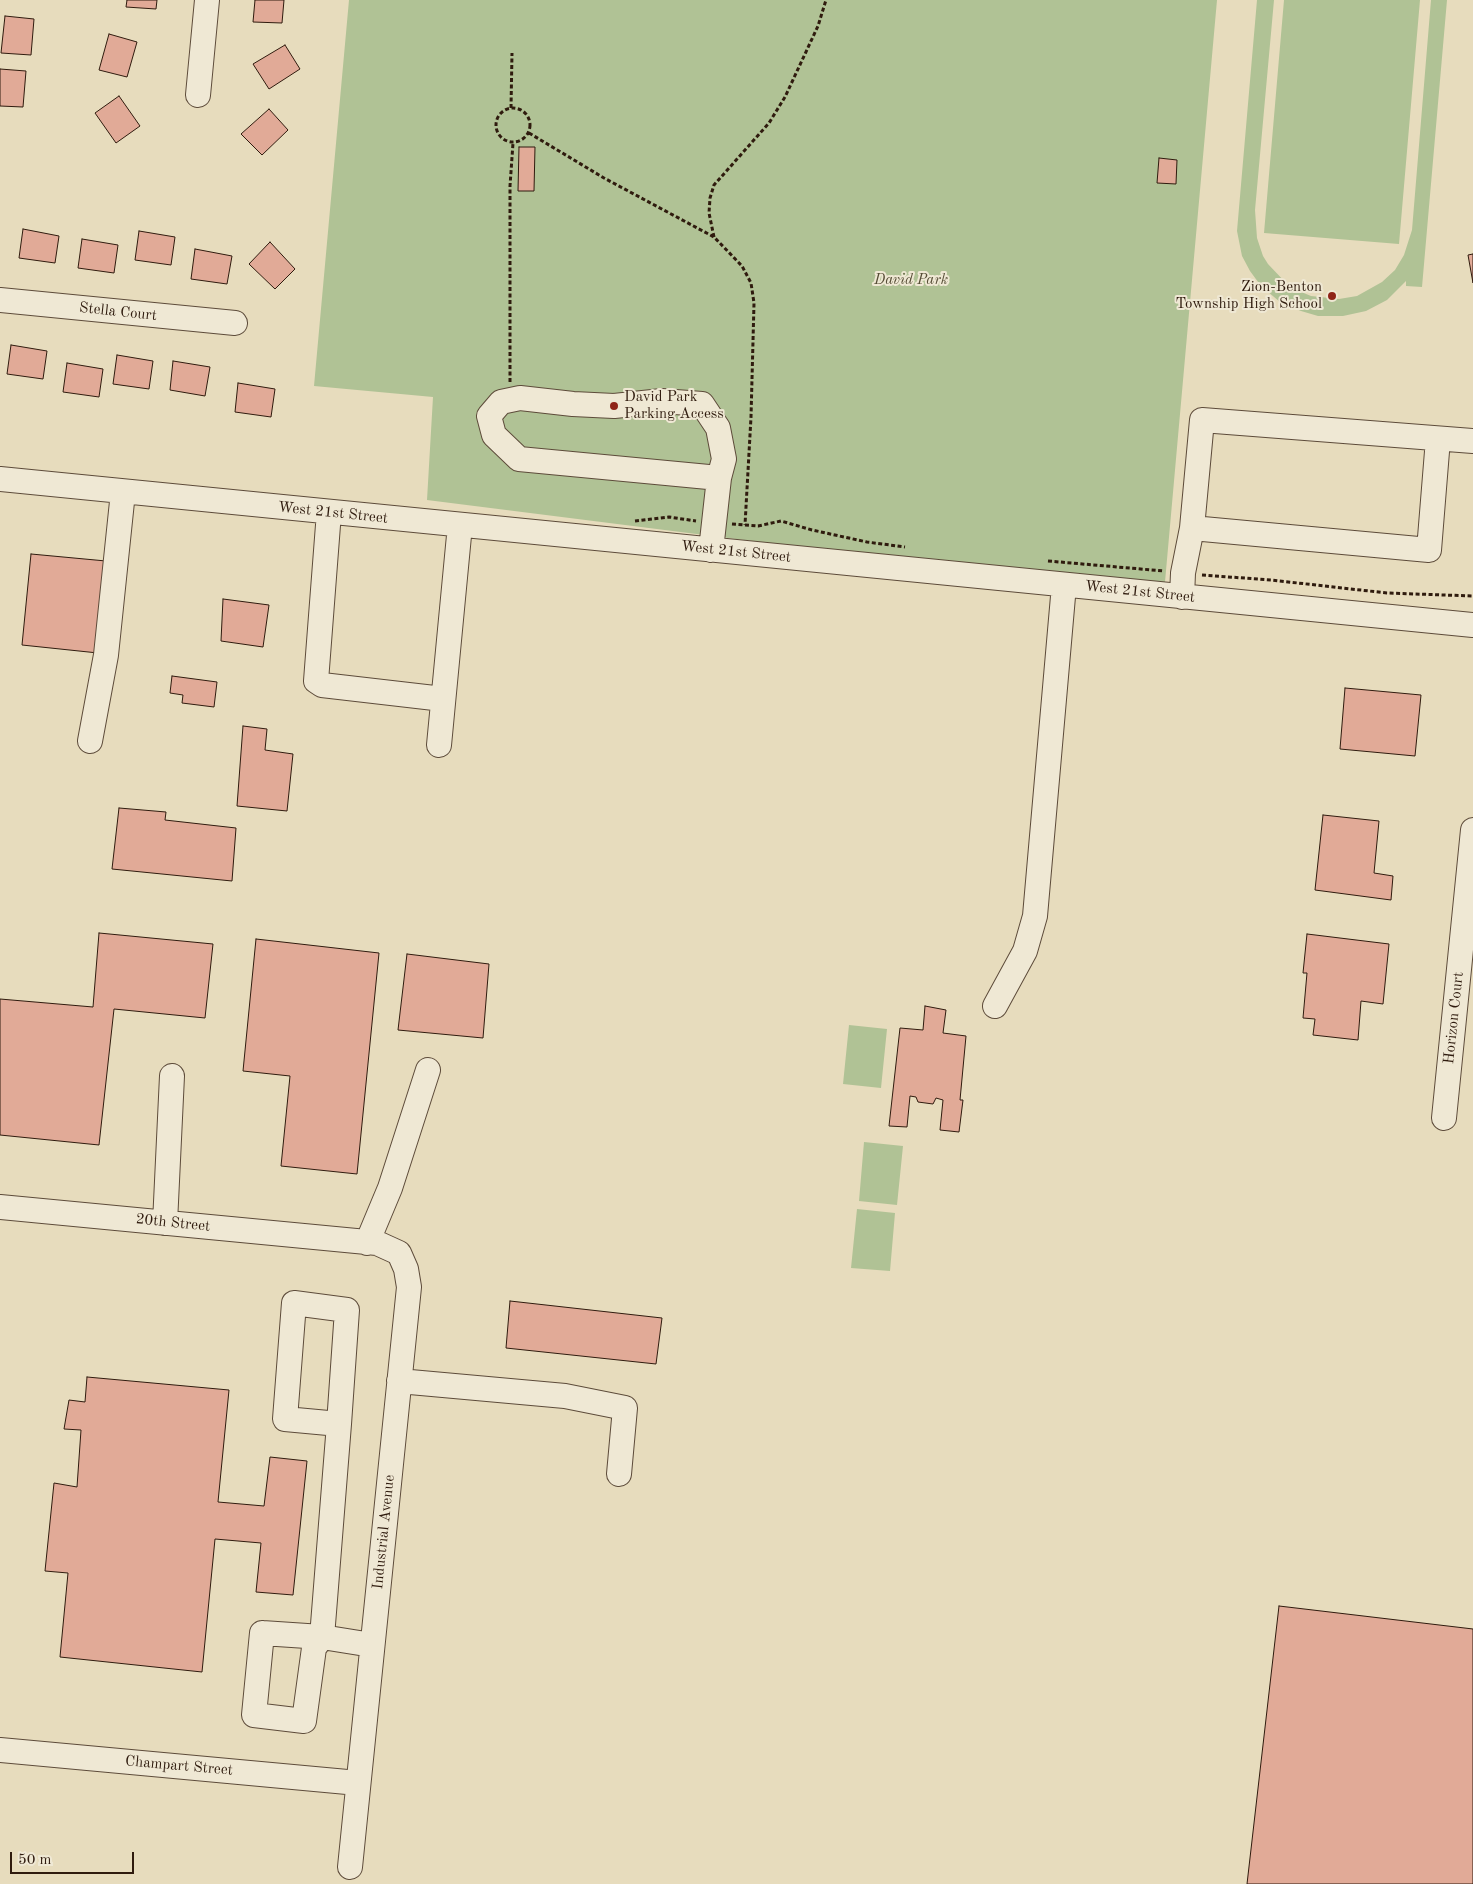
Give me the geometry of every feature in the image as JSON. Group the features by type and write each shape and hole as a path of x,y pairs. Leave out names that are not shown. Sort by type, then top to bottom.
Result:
{"street":[{"path":"198,95 207,0"},
{"name":"Stella Court","path":"0,300 235,323"},
{"path":"711,550 719,478 724,458 718,428 702,404 662,401 614,406 520,398 501,402 489,416 494,435 519,459 719,478"},
{"path":"1182,597 1182,573 1192,528 1202,420 1473,442"},
{"path":"1192,528 1429,550 1438,439"},
{"name":"West 21st Street","path":"0,480 1473,626"},
{"path":"90,741 106,655 123,492"},
{"path":"329,512 316,681 322,685 443,699"},
{"path":"439,745 460,525"},
{"path":"995,1006 1025,951 1035,916 1064,585"},
{"name":"Horizon Court","path":"1444,1118 1473,830"},
{"path":"357,1241 390,1188 428,1070"},
{"path":"165,1223 172,1076"},
{"name":"20th Street","path":"0,1206 357,1241"},
{"name":"Industrial Avenue","path":"350,1868 409,1287 406,1269 399,1253 378,1243 357,1241"},
{"path":"339,1424 285,1419 294,1302 347,1310 339,1424 322,1637 372,1645"},
{"path":"400,1380 565,1396 625,1408 619,1474"},
{"name":"Champart Street","path":"0,1750 358,1783"}],"path":[{"path":"714,237 709,213 710,198 714,185 770,123 811,42 826,0"},
{"path":"511,108 512,53"},
{"path":"511,108 521,109 530,119 529,133 524,138 513,142 503,139 496,129 497,119 502,111 511,108"},
{"path":"529,133 604,178 714,237 742,266 750,283 754,303 752,417 745,526"},
{"path":"512,400 510,392 510,186 513,142"}],"green space":[{"name":"David Park","path":"349,0 1217,0 1164,593 427,500 433,397 314,386"},
{"path":"1257,0 1274,0 1255,210 1257,238 1268,264 1287,284 1311,296 1339,299 1357,296 1382,282 1395,270 1404,255 1412,230 1431,0 1447,0 1422,287 1406,286 1406,281 1387,300 1366,311 1343,316 1318,316 1280,302 1261,286 1250,271 1242,256 1237,231"},
{"path":"1284,0 1420,0 1399,244 1264,233"},
{"path":"849,1025 887,1029 881,1088 843,1084"},
{"path":"864,1142 903,1146 897,1205 859,1201"},
{"path":"857,1209 895,1213 890,1271 851,1268"}],"building":[{"path":"127,0 157,0 156,9 126,7"},
{"path":"255,0 284,0 282,23 253,22"},
{"path":"5,16 34,19 31,55 1,53"},
{"path":"109,34 137,42 127,77 99,70"},
{"path":"285,45 300,69 269,89 253,64"},
{"path":"0,69 26,71 23,107 0,106"},
{"path":"119,96 140,126 116,143 95,113"},
{"path":"269,109 288,130 262,155 241,134"},
{"path":"519,147 535,147 534,191 518,191"},
{"path":"1159,158 1177,160 1176,184 1157,183"},
{"path":"23,229 59,236 55,263 19,258"},
{"path":"139,231 175,237 171,265 135,260"},
{"path":"82,239 118,245 114,273 78,268"},
{"path":"270,242 295,269 275,289 249,264"},
{"path":"195,249 232,256 227,284 191,279"},
{"path":"1473,254 1473,283 1468,255"},
{"path":"11,345 47,351 43,379 7,374"},
{"path":"117,355 153,361 149,389 113,384"},
{"path":"173,361 210,367 205,396 170,390"},
{"path":"67,363 103,369 99,397 63,392"},
{"path":"238,383 275,389 271,417 235,412"},
{"path":"31,554 106,561 98,653 22,645"},
{"path":"223,599 269,605 263,647 221,641"},
{"path":"172,676 217,682 214,707 182,703 183,695 170,693"},
{"path":"1345,688 1421,695 1415,756 1340,749"},
{"path":"243,726 267,729 265,750 293,754 287,811 237,806"},
{"path":"119,808 166,812 165,820 236,828 232,881 112,869"},
{"path":"1323,815 1379,821 1374,873 1393,876 1391,900 1315,890"},
{"path":"99,933 213,944 205,1018 114,1009 99,1145 0,1135 0,999 93,1007"},
{"path":"1307,934 1389,944 1383,1004 1361,1001 1358,1040 1313,1035 1315,1019 1303,1018 1307,973 1303,973"},
{"path":"256,939 379,953 357,1174 281,1166 290,1076 243,1071"},
{"path":"407,954 489,964 483,1038 398,1030"},
{"path":"925,1006 946,1010 943,1033 966,1036 960,1100 963,1100 959,1132 940,1130 943,1100 936,1098 933,1104 918,1102 916,1097 910,1096 907,1127 889,1126 900,1028 923,1030"},
{"path":"510,1301 662,1318 656,1364 506,1348"},
{"path":"87,1377 229,1390 218,1502 264,1506 270,1457 307,1461 293,1595 256,1592 261,1543 215,1539 202,1672 60,1657 68,1573 45,1571 54,1483 77,1487 81,1430 64,1429 69,1400 85,1402"},
{"path":"1279,1606 1473,1629 1473,1884 1247,1884"}],"place":[{"name":"Zion-Benton Township High School","path":"1332,296"},
{"name":"David Park Parking Access","path":"614,406"}]}
